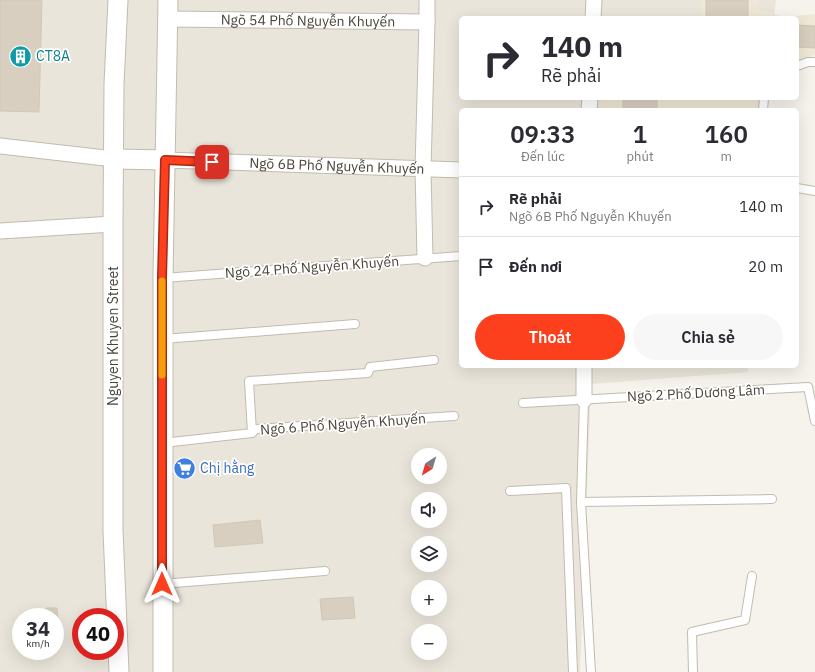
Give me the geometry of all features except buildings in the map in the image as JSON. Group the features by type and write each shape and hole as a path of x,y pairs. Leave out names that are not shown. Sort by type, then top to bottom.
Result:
{"street":[{"name":"Nguyen Khuyen Street","path":"118,0 113,224 113,531 119,672"},
{"path":"163,672 162,278 168,0"},
{"path":"425,258 423,169 427,0"},
{"path":"593,16 594,0"},
{"name":"Ngõ 54 Phố Nguyễn Khuyến","path":"168,19 427,22"},
{"path":"0,146 114,159 165,160"},
{"name":"Ngõ 6B Phố Nguyễn Khuyến","path":"165,160 459,170"},
{"path":"0,231 113,224"},
{"path":"584,368 584,400"}],"lane":[{"path":"799,65 808,62 815,62"},
{"path":"799,188 815,191"},
{"name":"Ngõ 24 Phố Nguyễn Khuyến","path":"162,278 459,256"},
{"path":"162,339 355,324"},
{"path":"252,433 249,381 368,373 370,367 434,360"},
{"name":"Ngõ 2 Phố Dương Lâm","path":"523,403 808,387 815,421"},
{"path":"584,400 581,502 591,672"},
{"name":"Ngõ 6 Phố Nguyễn Khuyến","path":"162,443 252,433 256,429 454,416"},
{"path":"510,491 566,488 573,672"},
{"path":"581,502 772,499"},
{"path":"162,584 325,571"},
{"path":"693,672 692,632 745,620 752,576"}],"shaded area":[{"path":"0,0 776,0 774,16 459,16 459,100 768,100 767,108 459,108 459,368 748,368 748,372 591,384 580,672 0,672"},
{"path":"702,0 760,0 758,10 780,16 702,16"},
{"path":"815,14 815,55 799,61 799,16 794,16"},
{"path":"601,100 759,100 757,108 601,108"}],"slow traffic":[{"path":"162,281 162,375"}],"place":[{"name":"CT8A","path":"20,56"},
{"name":"Chị hằng","path":"184,468"}],"route":[{"path":"162,584 162,278 165,160 212,162"}]}
